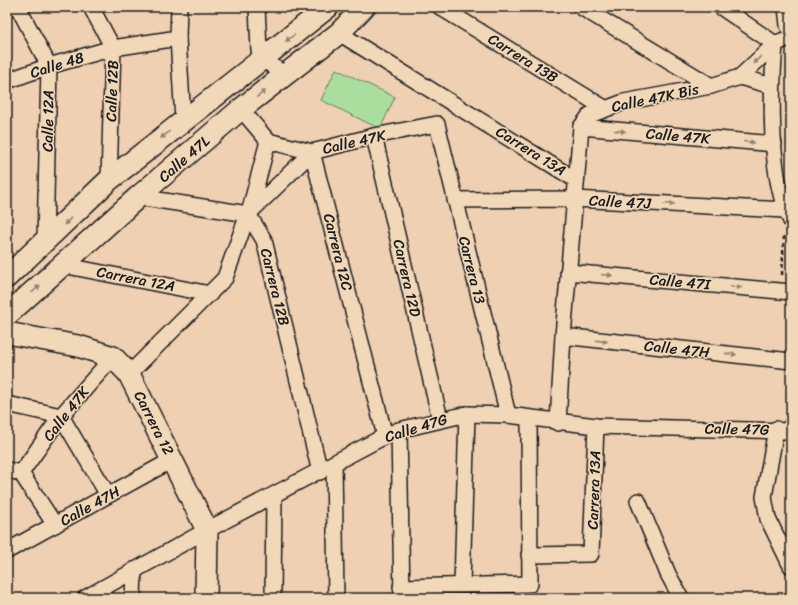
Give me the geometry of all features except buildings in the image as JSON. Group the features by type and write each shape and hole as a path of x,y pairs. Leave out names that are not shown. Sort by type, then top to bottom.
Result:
{"street":[{"path":"18,7 50,66"},
{"name":"Calle 12B","path":"91,7 114,48 109,180"},
{"path":"179,7 178,38 183,120"},
{"path":"257,7 258,50 263,60 285,75"},
{"name":"Calle 47L","path":"7,277 109,180 183,120 263,60 328,7"},
{"name":"Calle 47L","path":"7,315 138,198 241,109 339,33 364,7"},
{"name":"Carrera 13B","path":"440,7 606,108"},
{"path":"581,7 711,86"},
{"path":"721,7 775,44 772,86 774,144 779,184 788,216"},
{"path":"789,7 791,25"},
{"name":"Carrera 13A","path":"339,33 576,180 563,336 558,423"},
{"name":"Calle 47K Bis","path":"581,127 590,115 624,102 711,86 740,77 775,44 791,37"},
{"name":"Calle 48","path":"7,81 50,66 114,48 178,38"},
{"name":"Calle 12A","path":"45,242 50,66"},
{"path":"740,77 772,86"},
{"path":"241,109 268,141 312,152"},
{"name":"Calle 47K","path":"248,214 312,152 374,136 437,124"},
{"name":"Carrera 13","path":"437,124 508,415"},
{"path":"576,180 581,127"},
{"name":"Calle 47K","path":"581,127 774,144"},
{"name":"Carrera 12D","path":"374,136 440,419"},
{"name":"Calle 47K","path":"128,374 225,278 248,214 268,141"},
{"name":"Carrera 12C","path":"312,152 385,436"},
{"path":"138,198 248,214"},
{"name":"Calle 47J","path":"455,200 574,199 788,216"},
{"name":"Carrera 12B","path":"248,214 264,240 320,472"},
{"name":"Carrera 12A","path":"62,265 210,294"},
{"name":"Calle 47I","path":"568,272 786,292"},
{"path":"7,333 78,346 113,357"},
{"name":"Calle 47H","path":"563,336 791,361"},
{"name":"Calle 47K","path":"14,472 113,357"},
{"name":"Carrera 12","path":"113,357 128,374 207,530 206,598"},
{"path":"7,404 61,416 108,495"},
{"path":"462,585 467,414"},
{"name":"Calle 47G","path":"85,598 207,530 274,494 320,472 385,436 399,430 440,419 467,414 508,415 558,423 596,426 786,432"},
{"path":"399,430 402,593 462,585 530,584 529,419"},
{"name":"Carrera 13A","path":"529,555 591,554 596,426"},
{"path":"786,432 764,497 768,519 791,566"},
{"name":"Calle 47H","path":"7,551 172,460"},
{"path":"334,464 336,598"},
{"path":"14,472 54,525"},
{"path":"273,598 274,494"},
{"path":"638,501 668,574 681,598"},
{"path":"133,598 134,570"}],"path":[{"path":"786,292 788,216"}],"green space":[{"path":"336,69 395,97 380,129 321,100"}]}
